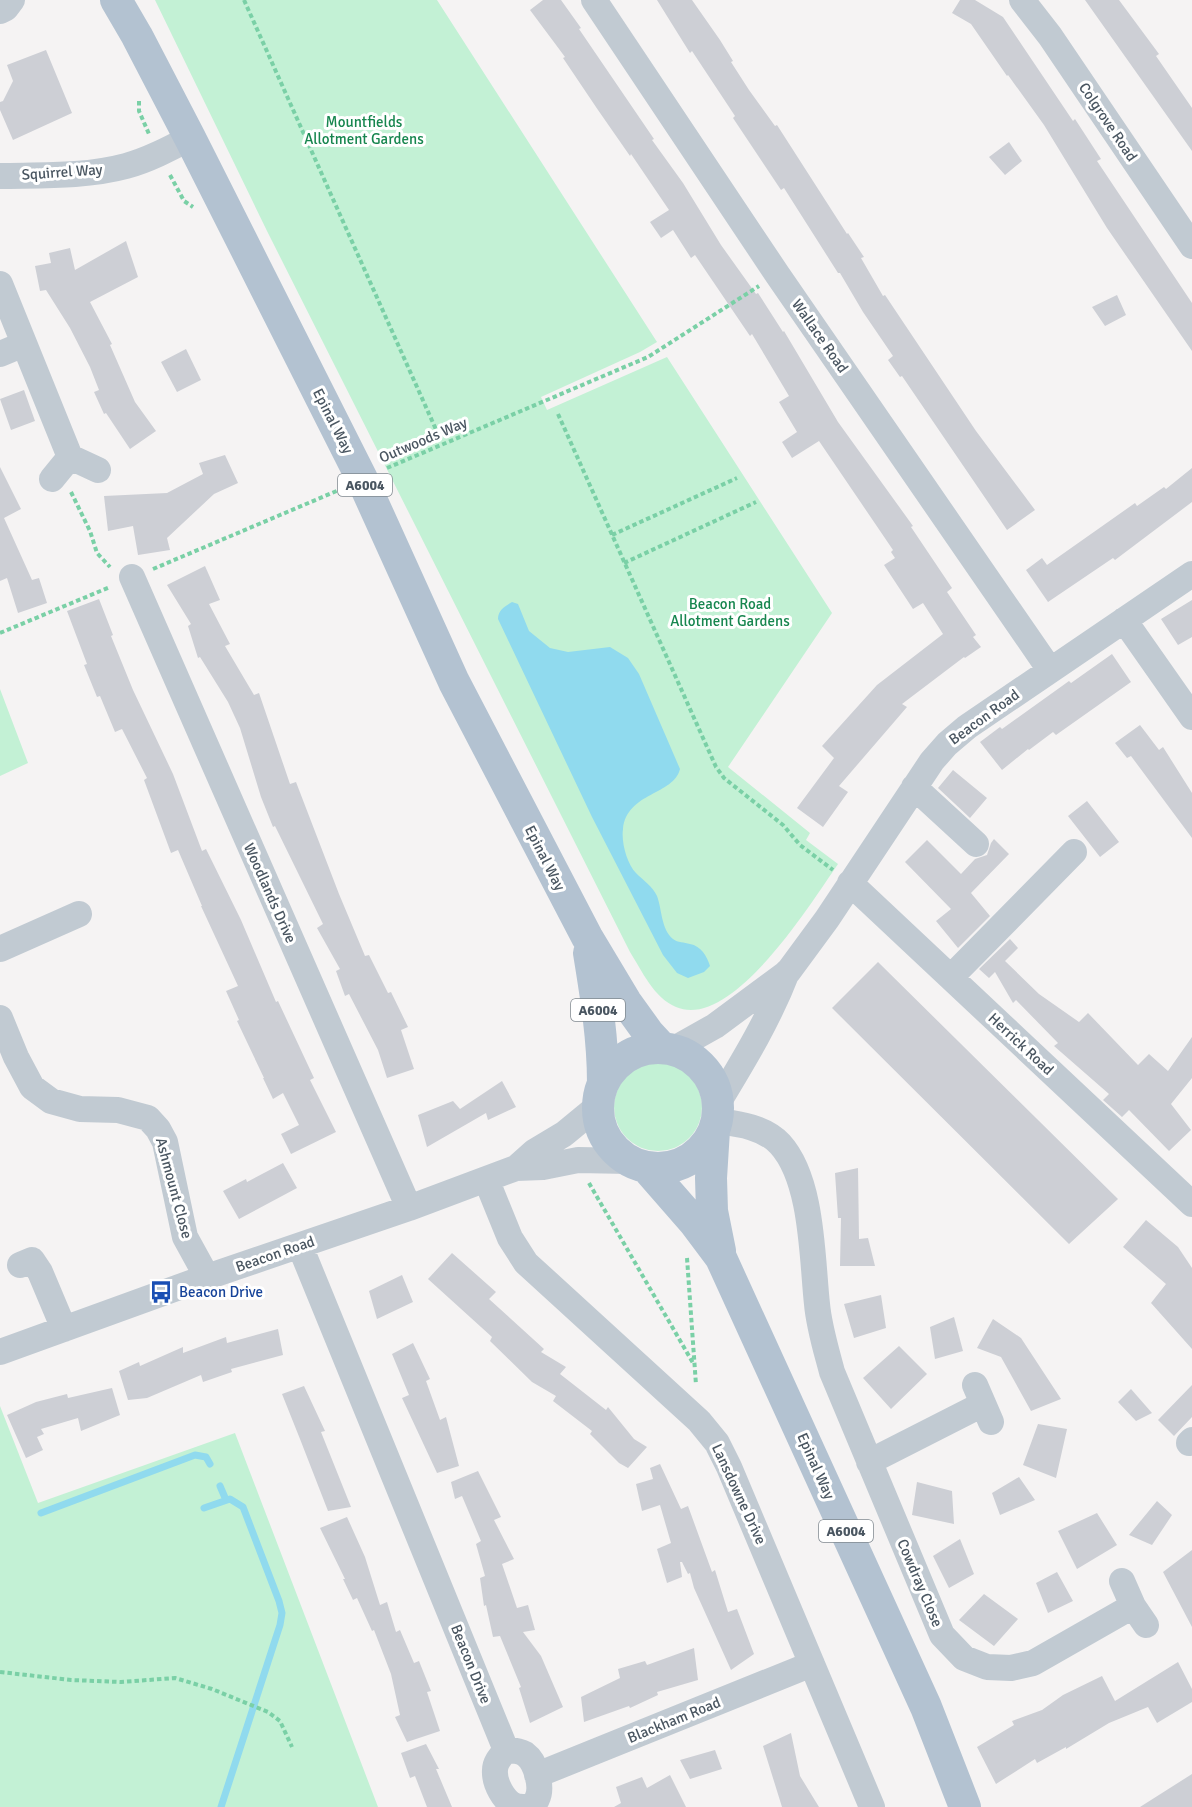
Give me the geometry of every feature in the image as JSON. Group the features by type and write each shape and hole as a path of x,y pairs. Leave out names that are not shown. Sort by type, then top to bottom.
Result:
{"main road":[{"name":"Epinal Way","path":"116,0 190,138 362,479 454,682 586,938 649,1034 668,1048"},
{"name":"Epinal Way","path":"124,0 137,36"},
{"name":"Epinal Way","path":"586,938 599,1015 603,1058 600,1095"},
{"path":"648,1048 668,1048 687,1055 709,1075 715,1088 716,1118 706,1144 694,1156 679,1164 662,1168 637,1164 616,1151 605,1137 599,1122 600,1095 610,1071 621,1060 633,1052 648,1048"},
{"name":"Epinal Way","path":"716,1118 711,1178 712,1211 721,1258"},
{"name":"Epinal Way","path":"637,1164 694,1222 721,1258 926,1707 965,1807"}],"street":[{"path":"0,11 6,8 12,0"},
{"name":"Wallace Road","path":"594,0 777,274 1050,670"},
{"name":"Colgrove Road","path":"1022,0 1050,36 1192,246"},
{"name":"Squirrel Way","path":"0,176 88,173 126,166 159,154 190,138"},
{"path":"0,284 24,344 60,470 98,470"},
{"path":"0,354 24,344"},
{"name":"Beacon Road","path":"716,1118 775,1005 788,972 914,787 947,744 967,727 1192,574"},
{"name":"Woodlands Drive","path":"132,577 409,1208"},
{"path":"1124,620 1192,717"},
{"path":"914,787 976,844"},
{"path":"951,978 1074,852"},
{"name":"Herrick Road","path":"850,883 1192,1204"},
{"path":"0,949 79,914"},
{"name":"Beacon Road","path":"668,1048 715,1026 788,972"},
{"name":"Ashmount Close","path":"0,1018 16,1057 32,1087 51,1101 80,1109 133,1112 148,1118 158,1129 165,1142 185,1237 207,1277"},
{"name":"Beacon Road","path":"516,1168 534,1152 564,1134 600,1095"},
{"name":"Cowdray Close","path":"716,1118 746,1125 766,1133 780,1144 792,1164 810,1220 817,1306 832,1372 942,1635 964,1658 987,1667 1011,1668 1034,1663 1140,1615 1122,1581"},
{"name":"Beacon Road","path":"0,1352 516,1168 637,1164"},
{"name":"Lansdowne Drive","path":"486,1179 510,1238 526,1263 699,1421 717,1443 872,1807"},
{"name":"Beacon Drive","path":"300,1246 506,1750"},
{"path":"20,1265 32,1260 40,1272 64,1329"},
{"path":"868,1462 983,1404"},
{"name":"Blackham Road","path":"537,1775 812,1664"},
{"path":"506,1750 518,1751 532,1761 539,1782 537,1799 531,1807 517,1807 508,1802 500,1790 495,1769 498,1758 506,1750"}],"path":[{"path":"244,0 438,435"},
{"name":"Outwoods Way","path":"0,633 648,357 777,274"},
{"path":"558,414 708,751 720,773 783,825 800,845 850,883"},
{"path":"60,470 80,508 98,553 118,573 132,577"},
{"path":"612,535 737,478"},
{"path":"624,563 756,502"},
{"path":"581,1167 694,1364"},
{"path":"687,1257 699,1421"},
{"path":"0,1672 71,1680 121,1682 175,1678 236,1698 268,1712 280,1721 292,1747"}],"green space":[{"path":"155,0 437,0 657,342 541,397 547,410 667,357 832,613 728,767 810,833 806,840 838,864 790,933 768,959 745,983 721,1000 698,1009 676,1007 668,1003 655,991 630,952 267,231"},
{"path":"0,689 28,763 0,776"},
{"path":"649,1063 667,1063 683,1070 695,1082 702,1098 702,1116 695,1132 683,1144 667,1151 649,1151 633,1144 621,1132 614,1116 614,1098 621,1082 633,1070"},
{"path":"0,1406 38,1503 235,1433 378,1807 0,1807"}],"water":[{"path":"512,602 518,604 529,631 550,648 568,652 610,647 628,658 639,674 680,769 676,778 641,801 626,817 623,829 624,846 627,859 633,869 657,896 669,935 677,941 697,947 705,955 710,966 704,972 688,978 677,973 663,955 592,817 498,619 504,607"}],"building":[{"path":"543,0 561,0 581,28 579,29 683,183 721,245 784,331 838,422 913,526 911,527 952,588 947,592 976,635 973,637 981,647 964,657 902,704 907,707 839,786 848,792 823,827 797,808 834,758 822,746 877,685 943,634 923,603 913,609 884,565 895,558 891,552 893,550 819,441 792,458 782,442 797,432 779,402 789,396 752,334 750,336 695,255 691,258 673,230 661,238 650,222 669,210 598,110 563,58 565,57 530,10"},
{"path":"657,0 692,0 720,40 749,90 775,126 777,125 864,257 861,258 883,296 885,295 976,431 1035,510 1007,530 902,376 900,377 888,360 893,356 840,273 784,188 781,190 733,118 735,116 692,51 690,53"},
{"path":"960,0 975,0 1003,17 1073,121 1075,119 1101,159 1097,161 1192,303 1192,351 1107,228 1044,125 971,24 952,13"},
{"path":"1085,0 1119,0 1159,54 1156,56 1192,108 1192,151"},
{"path":"46,50 72,113 13,140 0,110 0,102 3,101 13,81 7,65"},
{"path":"1009,142 1022,161 1005,175 989,157"},
{"path":"126,241 138,277 90,302 112,344 110,345 135,402 156,431 130,449 106,413 104,414 94,392 99,390 90,367 70,328 46,290 40,291 35,266 51,263 49,253 70,248 75,270"},
{"path":"1117,295 1126,315 1105,326 1092,307"},
{"path":"186,349 201,380 177,392 161,362"},
{"path":"24,390 35,421 11,430 0,399"},
{"path":"225,455 238,483 214,494 167,538 170,550 138,555 133,526 108,531 104,496 167,493 203,474 199,463"},
{"path":"0,467 21,509 4,518 32,580 39,578 47,603 18,613 7,578 0,581"},
{"path":"1192,468 1192,502 1115,560 1113,558 1048,602 1026,570 1042,558 1047,565 1135,503 1137,506 1164,487 1166,489"},
{"path":"205,566 220,600 209,604 230,644 225,646 254,695 259,693 290,784 296,782 365,956 369,955 408,1027 401,1030 414,1069 387,1078 378,1050 349,994 345,996 336,971 340,969 317,928 323,924 275,826 273,827 261,797 240,728 228,702 200,657 198,658 188,626 191,624 167,585"},
{"path":"99,599 133,690 173,774 202,851 206,849 241,920 276,1002 278,1001 314,1078 310,1080 336,1132 291,1154 281,1134 299,1125 283,1093 273,1099 263,1078 226,991 238,986 178,850 171,853 144,780 147,778 122,729 115,732 84,665 87,664 67,611"},
{"path":"1192,600 1192,637 1178,645 1161,619"},
{"path":"1112,654 1131,682 1056,735 1053,732 1028,749 1002,770 980,742"},
{"path":"1140,725 1159,750 1163,747 1192,793 1192,838 1131,756 1127,758 1115,743"},
{"path":"953,770 987,798 970,818 938,788"},
{"path":"1087,801 1119,842 1100,857 1068,816"},
{"path":"994,839 1009,854 971,893 990,916 958,948 936,921 951,909 905,862 927,840 961,874 975,859 987,855"},
{"path":"1010,939 1018,948 1005,961 1039,994 1079,1022 1088,1013 1138,1065 1149,1054 1168,1071 1192,1037 1192,1078 1171,1104 1191,1130 1169,1151 1129,1110 1122,1117 1103,1100 1109,1094 1054,1046 1058,1043 1016,1000 1013,1003 995,972 989,978 979,969"},
{"path":"878,962 1118,1199 1069,1244 832,1008"},
{"path":"502,1081 516,1107 488,1120 486,1113 427,1147 418,1115 453,1101 460,1109"},
{"path":"283,1163 297,1188 239,1219 223,1191 246,1179 247,1182"},
{"path":"858,1168 859,1239 868,1238 875,1266 840,1266 841,1218 838,1218 835,1173"},
{"path":"1146,1220 1178,1247 1192,1268 1192,1349 1151,1303 1166,1284 1123,1247"},
{"path":"452,1253 496,1292 489,1299 544,1349 541,1352 566,1367 560,1374 606,1410 608,1407 634,1439 647,1447 628,1468 619,1463 590,1434 592,1431 553,1401 556,1396 532,1382 490,1341 492,1337 428,1279"},
{"path":"402,1275 413,1302 377,1319 369,1291"},
{"path":"881,1295 886,1328 854,1338 844,1304"},
{"path":"954,1317 963,1351 935,1359 930,1327"},
{"path":"993,1319 1021,1338 1061,1399 1031,1411 1001,1357 977,1348"},
{"path":"278,1329 283,1355 231,1369 232,1372 203,1382 201,1375 147,1398 128,1400 119,1371 139,1362 140,1366 183,1347 183,1353 226,1337 227,1343"},
{"path":"413,1343 430,1379 426,1381 440,1420 446,1417 459,1466 437,1473 402,1398 409,1395 392,1354"},
{"path":"899,1346 927,1374 891,1409 863,1378"},
{"path":"1192,1385 1192,1417 1174,1436 1158,1420"},
{"path":"304,1386 325,1431 321,1432 351,1507 328,1511 282,1394"},
{"path":"112,1388 120,1415 81,1431 78,1418 41,1429 44,1434 37,1437 43,1450 26,1458 7,1415 36,1402 67,1394 68,1398"},
{"path":"1131,1389 1152,1413 1136,1421 1118,1402"},
{"path":"1038,1424 1067,1429 1056,1478 1023,1465"},
{"path":"660,1464 681,1509 688,1506 712,1572 715,1570 728,1612 737,1609 754,1654 731,1670 694,1588 690,1573 688,1574 682,1562 680,1562 682,1577 667,1583 657,1549 671,1543 660,1505 642,1511 636,1484 653,1479 650,1468"},
{"path":"478,1471 501,1517 494,1520 514,1559 502,1564 517,1608 528,1605 535,1630 523,1632 541,1656 563,1707 530,1723 519,1688 521,1687 500,1636 493,1637 486,1605 484,1606 480,1578 485,1576 476,1544 481,1541 462,1496 455,1499 451,1482"},
{"path":"1019,1477 1035,1500 1000,1515 992,1493"},
{"path":"917,1482 952,1491 954,1524 912,1515"},
{"path":"1157,1501 1172,1515 1152,1545 1129,1535"},
{"path":"1097,1513 1117,1545 1077,1569 1058,1531"},
{"path":"347,1517 365,1557 380,1605 387,1602 396,1632 400,1630 414,1663 419,1661 431,1691 427,1692 440,1731 407,1742 395,1717 400,1715 391,1674 374,1630 372,1631 357,1598 353,1600 320,1528"},
{"path":"960,1539 974,1574 949,1588 933,1556"},
{"path":"1192,1550 1192,1627 1163,1572"},
{"path":"1057,1572 1073,1601 1048,1613 1036,1583"},
{"path":"984,1594 1018,1619 994,1646 959,1620"},
{"path":"694,1648 698,1680 657,1692 658,1695 630,1708 629,1706 584,1722 581,1697 620,1678 618,1669 645,1661 647,1665"},
{"path":"1178,1662 1192,1689 1192,1702 1157,1723 1148,1707 1109,1723 1066,1749 1066,1747 1037,1763 1035,1759 996,1784 977,1747 1014,1725 1012,1721 1042,1710 1063,1695 1102,1676 1115,1701"},
{"path":"791,1733 800,1776 819,1807 782,1807 763,1746"},
{"path":"426,1744 439,1769 436,1769 452,1807 427,1807 415,1776 410,1778 401,1753"},
{"path":"715,1750 722,1769 690,1779 680,1760"},
{"path":"1192,1774 1192,1807 1140,1807"},
{"path":"670,1775 686,1807 614,1807 621,1803 616,1787 642,1777 647,1788"}],"waterway":[{"path":"41,1513 195,1455 206,1457 210,1464"},
{"path":"220,1486 226,1500"},
{"path":"204,1508 230,1499 243,1507 282,1613 221,1807"}],"place":[{"name":"Beacon Drive","path":"161,1292"}],"park label":[{"name":"Mountfields Allotment Gardens","path":"364,130"},
{"name":"Beacon Road Allotment Gardens","path":"730,612"}]}
